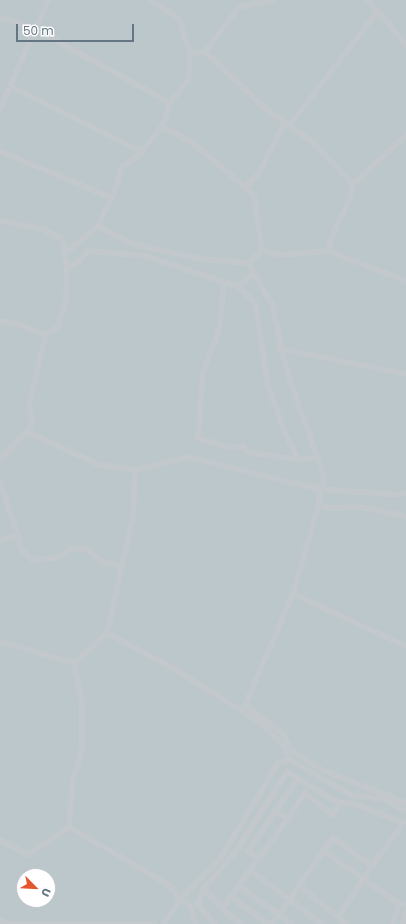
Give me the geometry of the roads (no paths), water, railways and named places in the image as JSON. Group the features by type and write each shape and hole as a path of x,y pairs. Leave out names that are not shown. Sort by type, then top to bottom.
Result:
{"lane":[{"path":"0,108 48,0"},
{"path":"65,254 98,226 112,198 123,166 142,152 162,126 170,103 189,79 190,54 178,18 151,0"},
{"path":"190,54 205,52 239,7 272,0"},
{"path":"367,0 406,45"},
{"path":"245,187 257,176 287,124 378,12"},
{"path":"0,17 35,29 170,103"},
{"path":"205,52 267,110 311,141 353,184"},
{"path":"10,86 142,152"},
{"path":"162,126 194,144 254,196 262,251"},
{"path":"328,251 336,228 350,199 353,184 406,135"},
{"path":"0,151 112,198"},
{"path":"0,221 43,229 62,239 67,268 66,300 58,327 46,335 29,404 32,423 27,432 0,459"},
{"path":"98,226 130,243 201,259 248,263 262,251"},
{"path":"67,268 81,260 87,251 146,256 224,284 239,287 255,303 269,389 286,435 298,459"},
{"path":"262,251 281,255 328,251 406,281"},
{"path":"242,711 293,594 319,504 319,489 324,481 318,458 282,349 273,306 248,263"},
{"path":"239,287 253,273"},
{"path":"224,284 219,330 203,372 198,438 231,448 243,446 249,453 298,459 318,458"},
{"path":"0,322 17,324 46,335"},
{"path":"282,349 406,374"},
{"path":"27,432 100,465 135,470 188,457 319,489 400,495 406,493"},
{"path":"74,663 107,633 133,516 135,470"},
{"path":"0,483 21,548 33,560 57,558 72,548 88,550 101,561 122,566"},
{"path":"319,504 329,508 359,507 406,516"},
{"path":"0,540 18,535"},
{"path":"293,594 406,646"},
{"path":"107,633 173,668 242,711 276,738 285,748 289,760 351,795 386,800 406,811"},
{"path":"0,642 74,663"},
{"path":"69,827 72,785 82,749 82,704 74,663"},
{"path":"245,705 283,734 291,750 320,769 406,803"},
{"path":"164,924 180,899 220,859 278,763 289,760"},
{"path":"198,905 204,888 234,854 287,772 336,802 355,804 405,823 372,866 338,918"},
{"path":"259,858 248,850 298,779"},
{"path":"222,909 288,819 310,786"},
{"path":"305,793 333,815 341,802"},
{"path":"276,812 288,819"},
{"path":"0,840 28,855 69,827"},
{"path":"69,827 169,885 180,899 189,904 196,924"},
{"path":"272,924 333,838 372,866"},
{"path":"324,851 399,904 406,904"},
{"path":"250,870 322,924"},
{"path":"299,885 346,924"},
{"path":"239,886 292,924"},
{"path":"204,888 222,909 241,924"},
{"path":"231,897 268,924"},
{"path":"189,904 194,902 198,905 215,924"},
{"path":"394,924 399,904"},
{"path":"403,924 406,911"},
{"path":"0,920 8,924 154,924"}]}
